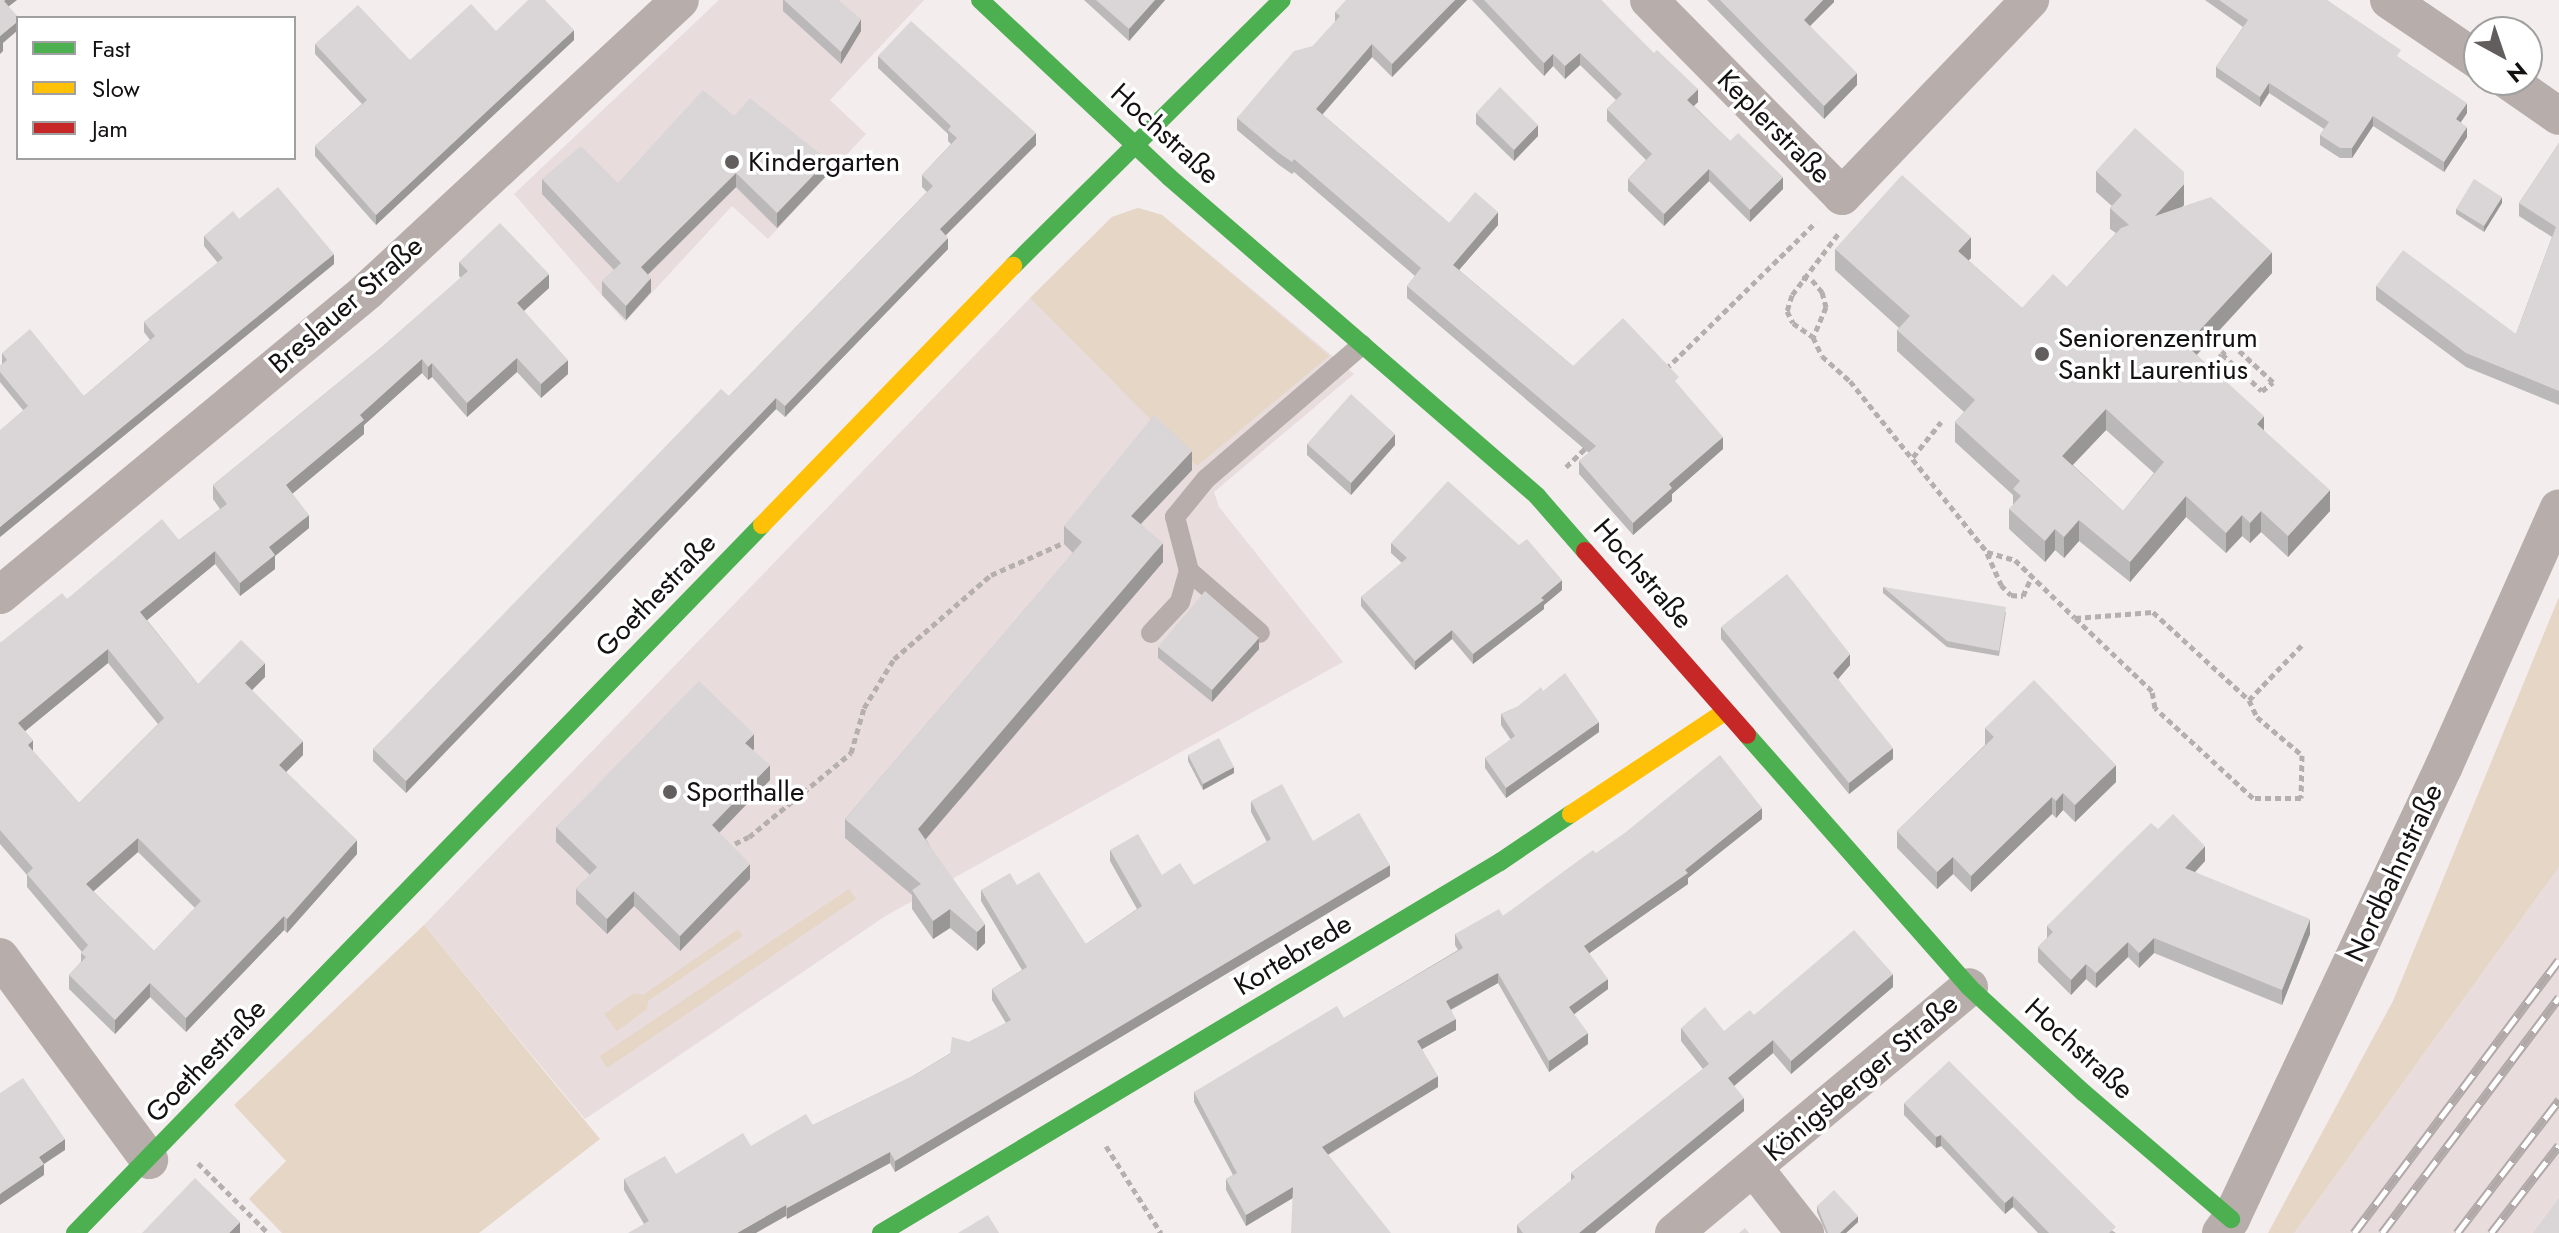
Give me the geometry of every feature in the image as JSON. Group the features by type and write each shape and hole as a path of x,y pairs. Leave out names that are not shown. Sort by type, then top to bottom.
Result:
{"street":[{"name":"Breslauer Straße","path":"0,595 367,291 680,0"},
{"name":"Hochstraße","path":"980,0 1134,145 1537,496 1969,987 2226,1226"},
{"name":"Goethestraße","path":"75,1233 1134,145 1282,0"},
{"name":"Keplerstraße","path":"1649,0 1845,210 2030,0"},
{"path":"2389,0 2463,50"},
{"path":"2530,96 2559,116"},
{"name":"Nordbahnstraße","path":"2226,1226 2444,766 2559,508"},
{"name":"Kortebrede","path":"881,1233 1500,862 1726,711"},
{"path":"0,957 160,1148"},
{"name":"Königsberger Straße","path":"1674,1233 1969,987"},
{"name":"Königsberger Straße","path":"1754,1168 1805,1233"}],"lane":[{"path":"1151,633 1180,602 1189,571 1175,517 1206,479 1362,345"},
{"path":"1189,571 1260,633"}],"path":[{"path":"1845,210 1802,277 1787,311 1793,323 1813,337 1822,356 1850,381 1913,457 1987,552 2001,585 2011,595 2023,596 2032,576"},
{"path":"1662,374 1845,210"},
{"path":"1802,277 1812,280 1822,292 1826,307 1813,337"},
{"path":"2203,376 2222,354 2232,344 2273,382 2262,391 2222,354"},
{"path":"1913,457 1941,422"},
{"path":"1537,496 1594,440"},
{"path":"724,849 749,837 851,753 864,708 894,659 991,575 1061,544"},
{"path":"1987,552 2015,560 2075,618 2152,691 2155,708 2253,798 2301,798 2302,755 2257,717 2249,700 2153,612 2075,618"},
{"path":"2249,700 2302,645"},
{"path":"1085,1111 1161,1233"},
{"path":"160,1148 268,1233"}],"shaded area":[{"path":"719,0 924,0 830,100 866,134 768,239 732,206 625,322 514,194"},
{"path":"1138,208 1162,215 1354,374 1214,492 1219,507 1343,662 887,915 585,1119 424,925 1030,298 1112,217"},
{"path":"1138,208 1162,215 1329,356 1197,466 1030,298 1112,217"},
{"path":"2559,597 2559,867 2294,1233 2268,1233 2393,1001"},
{"path":"2559,867 2559,1233 2294,1233"},
{"path":"849,889 856,899 607,1068 600,1056"},
{"path":"424,925 600,1139 479,1233 282,1233 249,1199 286,1161 234,1105"},
{"path":"738,929 743,936 648,1001 647,1009 617,1031 604,1014 634,993 643,995"}],"building":[{"path":"0,0 5,0 17,16 16,23 0,36"},
{"path":"528,0 545,0 574,30 376,215 315,146 367,100 315,44 358,5 410,60 471,4 496,31"},
{"path":"784,0 838,0 861,19 841,52"},
{"path":"1096,0 1155,0 1129,29"},
{"path":"1346,0 1455,0 1392,64 1372,44 1316,109 1449,223 1475,192 1498,212 1453,265 1573,366 1623,318 1679,377 1675,381 1723,437 1669,484 1672,488 1633,523 1579,461 1596,446 1407,286 1421,268 1294,159 1292,162 1279,153 1237,118 1294,51 1313,46 1340,16 1335,12"},
{"path":"1484,0 1601,0 1654,53 1657,50 1698,89 1687,100 1730,141 1738,133 1783,177 1750,210 1709,169 1664,214 1628,179 1652,154 1607,109 1622,94 1580,53 1565,66 1553,54 1544,63"},
{"path":"1720,0 1823,0 1804,20 1857,73 1824,106"},
{"path":"2219,0 2327,0 2401,50 2397,56 2467,103 2456,119 2467,127 2444,162 2373,116 2352,148 2340,148 2320,135 2329,122 2269,83 2260,97 2216,67 2248,20"},
{"path":"911,21 1036,133 940,229 948,238 785,406 776,398 406,781 373,749 721,389 729,396 933,186 922,175 957,138 948,130 951,126 878,56"},
{"path":"1500,87 1538,125 1514,150 1476,113"},
{"path":"703,90 734,116 750,98 828,160 777,213 736,173 641,267 651,278 626,306 602,281 621,263 542,179 581,146 618,183"},
{"name":"Seniorenzentrum Sankt Laurentius","path":"2135,128 2184,172 2184,184 2155,216 2211,197 2272,252 2186,345 2264,416 2257,424 2330,490 2288,536 2261,511 2250,523 2242,515 2226,533 2186,496 2130,562 2079,520 2064,537 2055,529 2045,541 2009,509 2021,496 2013,489 2020,481 1955,422 1975,400 1897,330 1910,316 1835,249 1902,175 1971,237 1958,251 2022,308 2053,274 2067,287 2121,228 2129,225 2110,208 2122,195 2096,171","holes":["2106,409 2164,462 2123,511 2062,456"]},
{"path":"2559,143 2559,391 2466,353 2376,286 2403,250 2516,334 2556,227 2519,203"},
{"path":"2474,179 2502,197 2484,226 2456,209"},
{"path":"278,187 334,254 0,527 0,430 28,406 0,372 0,366 7,360 2,353 30,329 84,396 155,336 144,322 223,258 204,236 233,211 239,219"},
{"path":"500,223 549,274 517,303 568,360 541,384 517,358 467,403 432,363 428,367 422,359 360,415 364,420 286,485 309,515 269,547 275,555 240,583 215,551 140,612 198,684 241,640 265,663 245,683 303,741 279,765 357,840 287,919 284,916 186,1018 150,983 115,1020 69,975 86,957 81,953 88,945 27,874 33,868 0,830 0,643 62,593 67,599 162,519 179,540 227,504 213,485 382,347 468,271 459,262","holes":["108,649 164,718 79,803 28,745 33,740 18,723","138,838 201,901 154,951 86,884"]},
{"path":"1351,394 1395,434 1351,483 1307,444"},
{"path":"1154,415 1192,451 1131,516 1163,543 918,829 985,924 977,932 950,909 933,921 912,890 921,884 845,819 1082,542 1064,526"},
{"path":"1448,481 1519,545 1527,539 1562,580 1541,598 1544,600 1473,654 1452,630 1415,661 1361,597 1407,558 1391,543"},
{"path":"1787,574 1850,654 1833,673 1893,748 1849,783 1721,627"},
{"path":"1883,587 2006,607 1999,651 1947,641"},
{"path":"1205,591 1259,638 1212,690 1158,647"},
{"path":"1565,673 1599,722 1506,788 1485,758 1515,736 1501,714 1517,707 1541,687 1543,691"},
{"path":"2034,680 2116,765 2075,805 2063,793 2056,801 2052,797 1971,876 1953,857 1937,872 1897,831 1994,737 1985,728"},
{"path":"699,681 754,734 745,743 770,765 712,825 750,864 680,936 634,891 607,919 576,889 597,867 556,827"},
{"path":"1219,738 1234,767 1203,784 1188,755"},
{"path":"1720,755 1762,808 1685,870 1688,873 1584,946 1608,979 1569,1007 1588,1033 1549,1061 1498,973 1446,1001 1456,1019 1417,1041 1438,1076 1322,1147 1391,1233 1291,1233 1293,1187 1246,1215 1226,1179 1237,1173 1194,1092 1337,1006 1344,1018 1463,948 1455,934 1499,909 1503,916 1593,850 1596,853 1626,832"},
{"path":"1282,784 1313,841 1359,813 1390,865 895,1161 890,1152 737,1233 628,1233 649,1221 624,1179 665,1156 676,1174 743,1133 751,1146 806,1114 813,1125 911,1077 950,1054 952,1037 969,1042 1011,1020 992,989 1027,967 981,890 1010,873 1017,885 1039,872 1086,944 1142,906 1110,850 1138,834 1162,875 1180,863 1194,885 1271,839 1251,801"},
{"path":"2173,814 2205,846 2185,868 2310,919 2282,990 2154,938 2139,953 2128,942 2096,973 2086,964 2071,980 2038,947 2053,932 2047,926 2118,855 2151,823 2158,829"},
{"path":"1854,930 1893,974 1791,1061 1773,1040 1728,1078 1744,1098 1579,1233 1523,1233 1517,1225 1575,1177 1571,1173 1709,1064 1681,1028 1705,1007 1724,1031 1750,1010 1754,1015"},
{"path":"1949,1061 2116,1227 2109,1233 2049,1233 2013,1196 2005,1203 1941,1135 1936,1137 1904,1103"},
{"path":"23,1078 65,1139 39,1157 44,1164 0,1194 0,1093"},
{"path":"195,1178 240,1222 229,1233 142,1233"},
{"path":"1834,1190 1858,1216 1840,1233 1828,1233 1817,1206"},
{"path":"2559,1198 2559,1233 2533,1233"},
{"path":"988,1215 999,1233 958,1233"}],"railway":[{"path":"2354,1233 2559,960"},
{"path":"2382,1233 2559,997"},
{"path":"2457,1233 2559,1100"},
{"path":"2491,1233 2559,1145"}],"traffic: fast":[{"path":"980,0 1169,177 1537,496 1585,551"},
{"path":"1013,266 1282,0"},
{"path":"75,1233 762,525"},
{"path":"1747,735 1969,987 2084,1093 2231,1219"},
{"path":"881,1233 1500,862 1571,814"}],"traffic: slow":[{"path":"762,525 1013,266"},
{"path":"1571,814 1726,711"}],"traffic: jam":[{"path":"1585,551 1747,735"}],"place":[{"name":"Kindergarten","path":"732,162"},
{"name":"Seniorenzentrum Sankt Laurentius","path":"2042,354"},
{"name":"Sporthalle","path":"670,792"}]}
